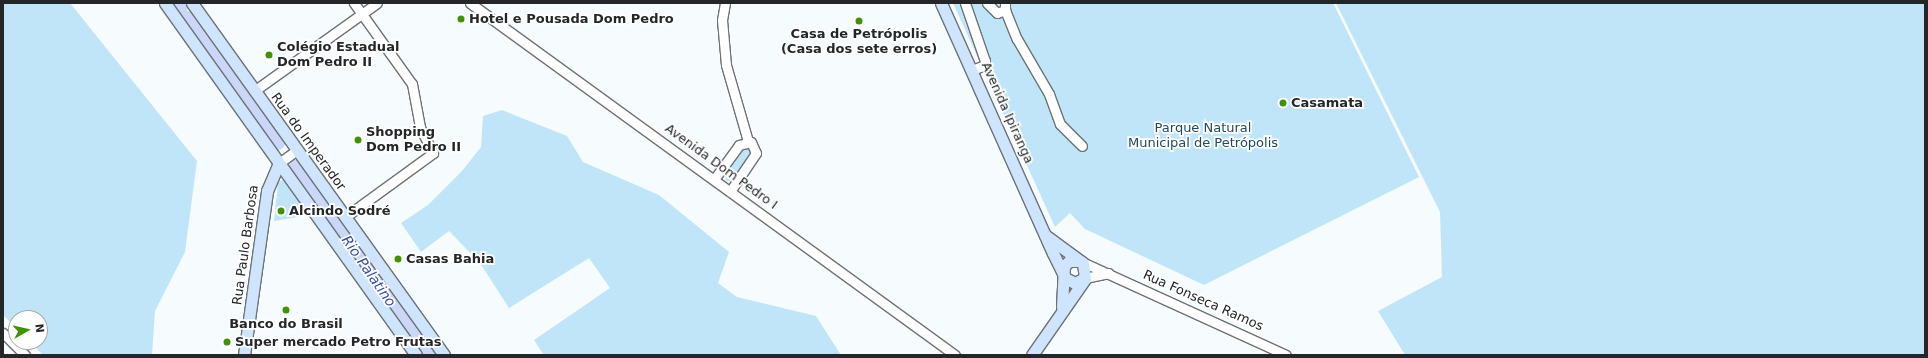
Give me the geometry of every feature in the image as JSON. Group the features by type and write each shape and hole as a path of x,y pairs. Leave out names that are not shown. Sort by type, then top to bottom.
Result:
{"main road":[{"path":"165,3 416,355"},
{"name":"Avenida Ipiranga","path":"942,3 1064,275"},
{"name":"Rua do Imperador","path":"194,4 296,150 444,355"},
{"name":"Rua Paulo Barbosa","path":"244,355 267,191 279,162"},
{"name":"Avenida Ipiranga","path":"1045,235 1080,261"},
{"path":"1032,355 1062,307 1085,278 1086,269 1080,261 1066,263 1062,307"},
{"path":"1064,275 1071,282 1085,278"}],"street":[{"path":"345,217 433,154 418,121 417,94 403,71 354,3"},
{"path":"254,91 377,3"},
{"name":"Avenida Dom Pedro I","path":"470,3 715,178 955,355"},
{"path":"725,3 722,26 726,65 748,141 754,145 756,154 731,190"},
{"path":"965,3 986,61 985,65 972,70"},
{"path":"987,3 993,12 1005,6 1017,38 1049,94 1060,124 1082,146"},
{"path":"715,178 739,145 748,141"},
{"path":"279,162 296,150"},
{"name":"Rua Fonseca Ramos","path":"1080,261 1286,355"},
{"path":"1085,278 1109,273"},
{"path":"3,333 26,355"}],"green space":[{"path":"3,3 70,3 197,161 185,252 155,311 152,355 43,355 38,350 48,350 48,310 8,310 8,320 3,315"},
{"name":"Parque Natural Municipal de Petrópolis","path":"953,3 1333,3 1419,177 1204,285 1085,229 1070,213 1055,227"},
{"path":"1336,3 1925,3 1925,355 1405,355 1378,311 1442,277 1440,212"},
{"path":"502,110 567,136 583,162 659,195 729,252 718,283 737,297 816,316 841,355 544,355 534,340 610,288 589,258 509,308 480,263 449,231 421,252 401,223 428,205 462,171 481,147 483,116"},
{"path":"749,146 753,152 733,181 726,181 725,174 743,149"},
{"path":"283,179 309,215 274,221 278,183"}],"waterway":[{"name":"Rio Palatino","path":"177,3 181,8"},
{"name":"Rio Palatino","path":"188,18 278,143"},
{"name":"Rio Palatino","path":"296,167 429,355"}],"place":[{"name":"Hotel e Pousada Dom Pedro","path":"461,19"},
{"name":"Casa de Petrópolis (Casa dos sete erros)","path":"859,21"},
{"name":"Colégio Estadual Dom Pedro II","path":"269,55"},
{"name":"Casamata","path":"1283,103"},
{"name":"Shopping Dom Pedro II","path":"358,140"},
{"name":"Alcindo Sodré","path":"281,211"},
{"name":"Casas Bahia","path":"398,259"},
{"name":"Banco do Brasil","path":"286,310"},
{"name":"Super mercado Petro Frutas","path":"227,342"}]}
